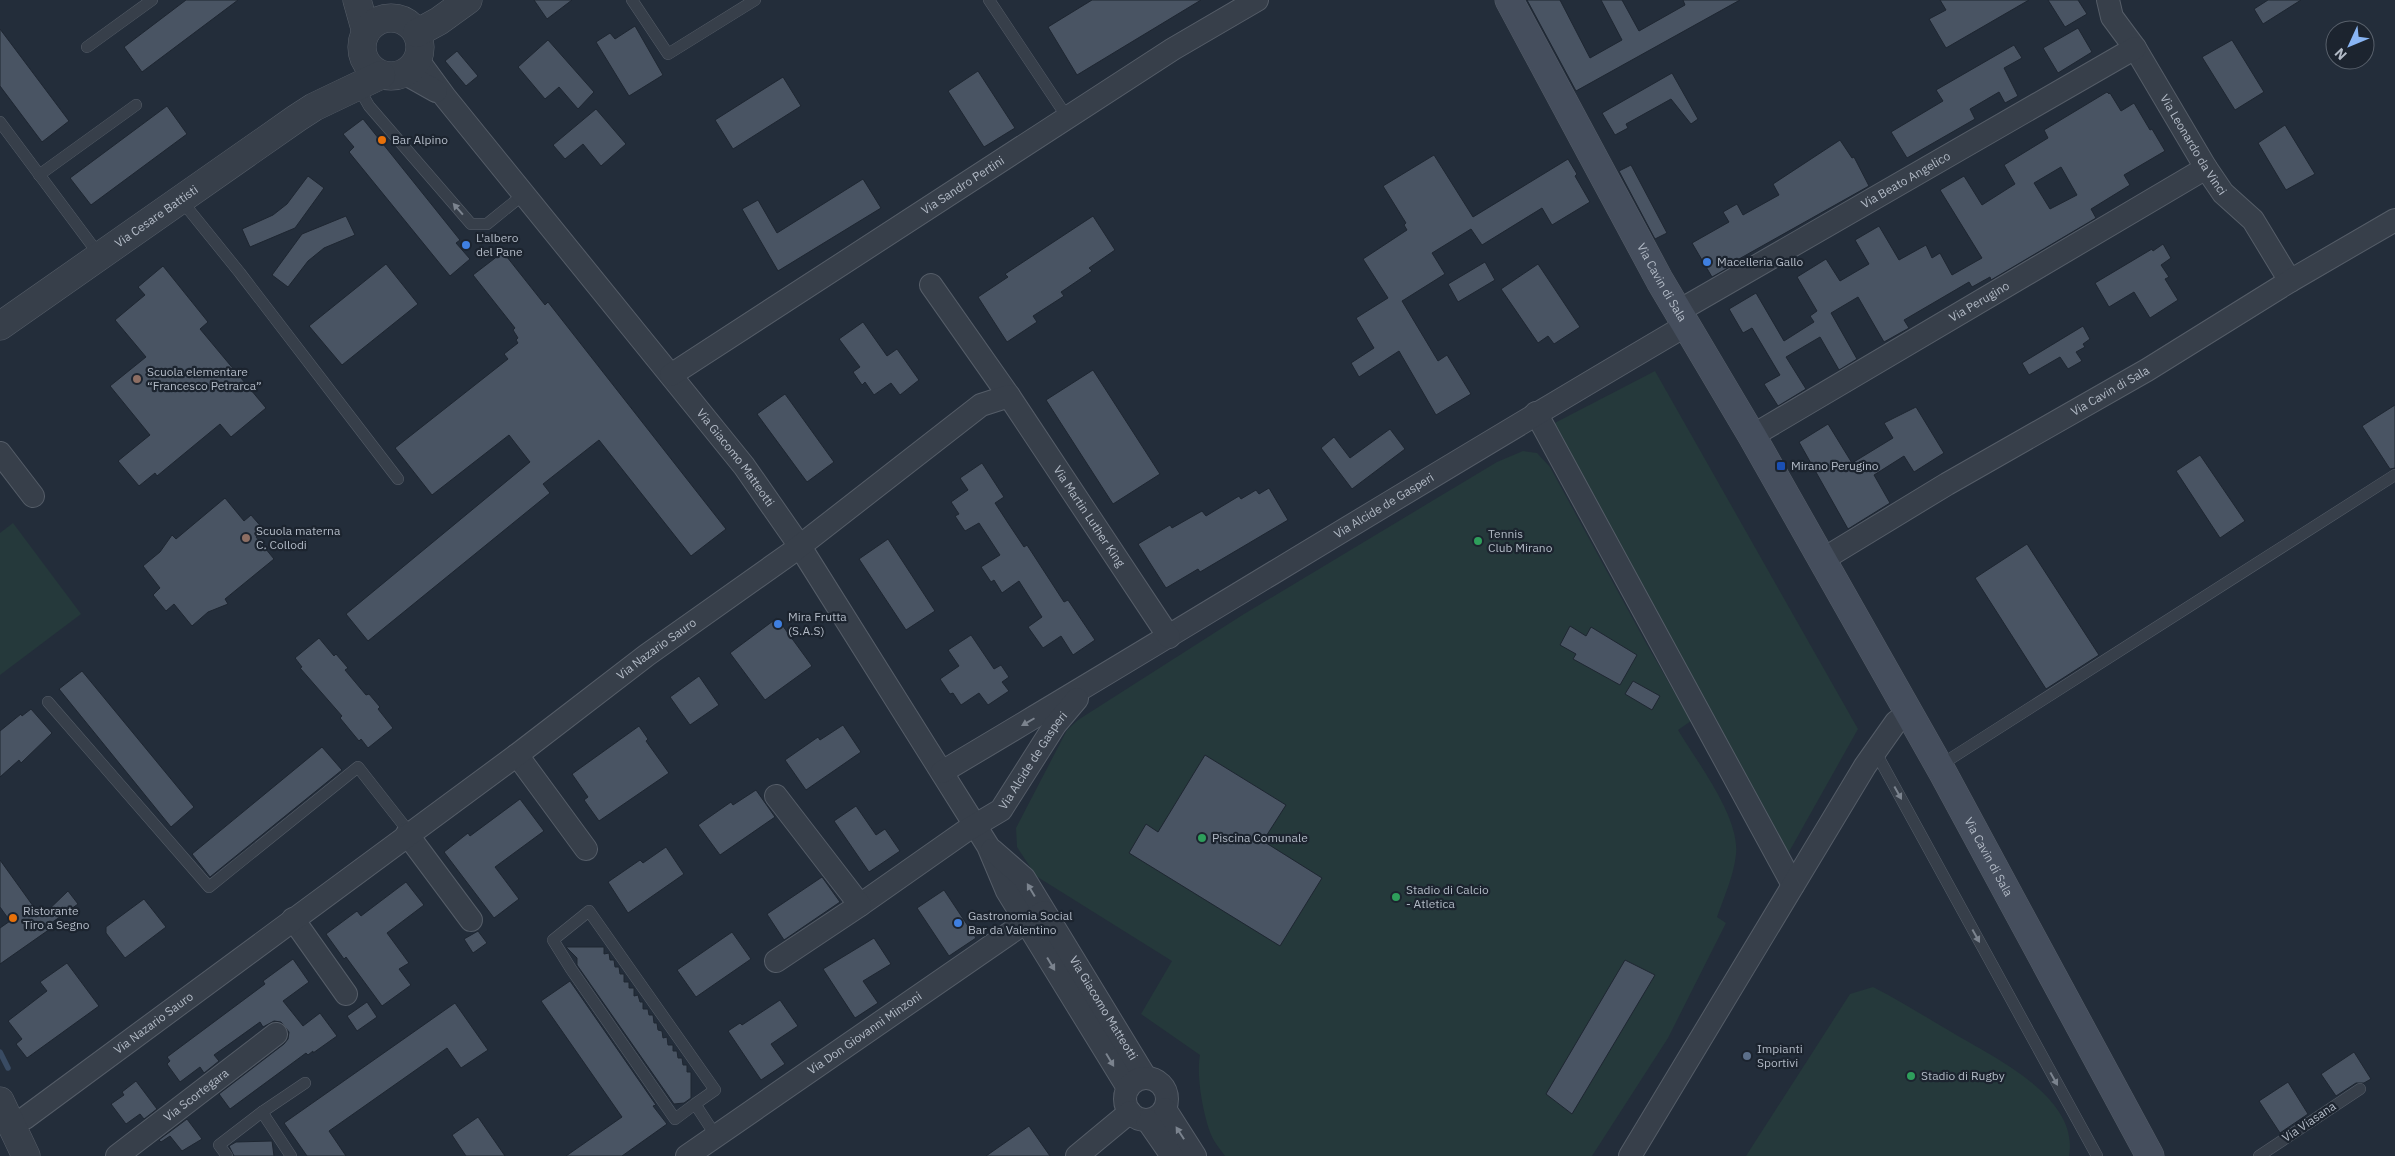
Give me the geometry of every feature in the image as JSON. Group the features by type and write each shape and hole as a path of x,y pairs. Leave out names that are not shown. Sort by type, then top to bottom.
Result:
{"main road":[{"name":"Via Cavin di Sala","path":"1509,0 1681,319 1752,436 1939,766 2150,1156"}],"street":[{"path":"357,0 369,66 390,73 420,51 417,32 440,21 468,0"},
{"name":"Via Sandro Pertini","path":"671,376 1173,48 1257,0"},
{"name":"Via Leonardo da Vinci","path":"2108,0 2112,17 2135,48 2206,168 2223,193 2253,220 2290,281"},
{"name":"Via Cesare Battisti","path":"314,107 364,41 385,9 410,25 417,32"},
{"name":"Via Beato Angelico","path":"1681,319 2135,48"},
{"name":"Via Cesare Battisti","path":"0,326 314,107 390,73"},
{"name":"Via Giacomo Matteotti","path":"390,73 445,97 744,466 799,545 988,846 1006,890 1035,917 1137,1083"},
{"name":"Via Perugino","path":"1752,436 2206,168"},
{"name":"Via Cavin di Sala","path":"1822,560 1947,484 2147,370 2290,281 2395,220"},
{"name":"Via Martin Luther King","path":"931,285 1009,396 1169,637"},
{"name":"Via Alcide de Gasperi","path":"942,772 1085,688 1536,413 1681,319"},
{"path":"799,545 981,405 1009,396"},
{"path":"1536,413 1793,885"},
{"path":"0,453 33,496"},
{"name":"Via Nazario Sauro","path":"5,1115 25,1118 293,918 516,755 647,655 799,545"},
{"name":"Via Alcide de Gasperi","path":"776,962 964,832 1001,810 1055,725 1085,688"},
{"path":"1630,1156 1875,751 1896,722 1908,712"},
{"path":"516,755 586,849"},
{"path":"776,796 860,905"},
{"path":"408,833 471,920"},
{"name":"Via Don Giovanni Minzoni","path":"687,1156 1035,917"},
{"path":"293,918 346,994"},
{"name":"Via Scortegara","path":"118,1156 276,1034"},
{"name":"Via Giacomo Matteotti","path":"1137,1083 1126,1104 1147,1114 1195,1156"},
{"name":"Via Giacomo Matteotti","path":"1137,1083 1160,1083 1165,1088 1167,1095 1147,1114"},
{"path":"1077,1156 1147,1114"},
{"name":"Via Giacomo Matteotti","path":"1147,1114 1172,1156"},
{"path":"5,1115 26,1156"}],"lane":[{"path":"87,47 152,0"},
{"path":"632,0 668,54 755,0"},
{"path":"990,0 1067,117"},
{"path":"390,73 369,106 471,224 487,224 524,194"},
{"path":"39,174 136,105"},
{"path":"0,122 100,256"},
{"path":"181,199 398,479"},
{"path":"1939,766 2395,475"},
{"path":"48,702 209,887 358,767 408,833"},
{"path":"1875,751 2097,1156"},
{"path":"589,911 715,1090 695,1104 675,1119 553,940 589,911"},
{"path":"227,1156 219,1145 262,1112 305,1083"},
{"name":"Via Viasana","path":"2259,1156 2360,1089"},
{"path":"695,1104 716,1136"},
{"path":"262,1112 291,1156"}],"green space":[{"path":"1655,371 1858,729 1785,859 1545,428"},
{"name":"Stadio di Calcio - Atletica","path":"1523,451 1537,453 1550,467 1691,721 1678,730 1716,790 1731,824 1735,839 1736,854 1733,870 1717,917 1726,923 1668,1038 1592,1156 1225,1156 1211,1135 1207,1124 1201,1094 1200,1055 1141,1014 1172,961 1036,876 1017,847 1016,828 1067,730 1078,720 1244,614 1497,462"},
{"path":"13,523 81,614 0,675 0,533"},
{"name":"Stadio di Rugby","path":"1873,987 1990,1054 2030,1081 2048,1097 2061,1115 2069,1135 2069,1156 1746,1156 1850,994"}],"building":[{"path":"186,0 238,0 142,72 124,47"},
{"path":"534,0 572,0 547,19"},
{"path":"1092,0 1201,0 1077,75 1048,27"},
{"path":"1527,0 1560,0 1590,58 1622,40 1601,0 1622,0 1639,31 1685,5 1683,0 1740,0 1576,91"},
{"path":"1940,0 2029,0 1946,48 1929,19 1946,10"},
{"path":"2048,0 2078,0 2087,14 2065,27"},
{"path":"2268,0 2301,0 2263,24 2254,9"},
{"path":"635,26 663,75 629,96 596,42 610,33 615,39"},
{"path":"2078,28 2092,52 2058,73 2043,48"},
{"path":"0,29 69,121 42,142 0,86"},
{"path":"548,40 594,92 578,109 559,87 545,99 518,67"},
{"path":"2232,40 2264,92 2235,110 2202,57"},
{"path":"2014,45 2022,58 2004,68 2018,96 2005,103 1999,92 1970,109 1975,119 1907,158 1891,132 1943,101 1936,90"},
{"path":"457,51 478,76 466,86 445,61"},
{"path":"978,71 1015,128 984,147 948,91"},
{"path":"1672,73 1698,119 1691,124 1671,99 1626,124 1628,128 1615,135 1602,113"},
{"path":"783,77 801,106 733,149 715,120"},
{"path":"2107,92 2110,93 2121,111 2134,103 2165,151 2124,175 2130,185 2091,209 2096,218 1991,280 1990,277 1972,287 1969,282 1904,320 1909,328 1884,342 1858,297 1831,313 1857,359 1839,370 1820,337 1786,357 1806,389 1778,406 1764,384 1780,375 1752,328 1743,333 1729,309 1756,293 1784,341 1814,322 1810,316 1817,311 1797,277 1826,259 1840,281 1869,264 1855,240 1879,226 1899,260 1926,245 1932,258 1940,253 1952,275 1982,258 1940,190 1964,176 1982,205 2015,184 2004,165 2048,138 2044,130","holes":["2061,167 2077,195 2050,209 2034,183"]},
{"path":"167,106 187,134 91,205 70,178"},
{"path":"596,109 626,144 601,166 583,144 565,159 553,145"},
{"path":"363,119 460,240 456,243 470,259 450,276 349,152 354,147 343,134"},
{"path":"2285,125 2315,174 2286,190 2258,143"},
{"path":"1840,140 1852,158 1854,157 1869,186 1739,259 1740,261 1712,277 1692,243 1729,222 1723,212 1737,204 1743,215 1779,195 1773,184"},
{"path":"1434,155 1473,217 1568,159 1577,174 1575,176 1590,202 1552,225 1542,208 1482,245 1471,229 1432,253 1445,274 1402,301 1438,361 1447,355 1471,394 1436,415 1399,351 1359,377 1351,363 1374,348 1356,318 1388,298 1363,259 1407,230 1404,225 1406,223 1383,186"},
{"path":"1631,165 1667,233 1655,239 1619,171"},
{"path":"308,176 324,188 295,228 250,247 242,229 273,215 287,204"},
{"path":"863,179 881,208 778,271 742,209 758,200 777,233"},
{"path":"346,216 355,235 324,248 308,261 288,287 272,275 302,234"},
{"path":"1093,216 1115,250 1089,268 1092,271 1061,292 1064,296 1033,316 1037,322 1007,342 978,297 1008,277 1005,274"},
{"path":"2163,244 2171,258 2161,265 2169,277 2165,279 2178,300 2150,318 2134,292 2109,307 2095,283"},
{"path":"503,252 545,305 548,302 726,529 691,556 599,440 543,484 550,493 368,641 346,614 530,462 509,435 432,495 395,448 508,359 504,354 518,343 516,340 518,338 513,330 515,328 473,275"},
{"path":"1485,262 1495,280 1458,302 1448,284"},
{"path":"386,264 418,304 342,365 309,326"},
{"path":"1538,264 1580,327 1554,344 1548,336 1538,343 1501,289"},
{"path":"163,266 208,322 200,329 266,408 231,437 220,424 157,476 155,473 139,486 118,461 150,435 110,386 146,357 115,320 145,295 138,287"},
{"path":"863,322 887,356 897,349 919,380 900,395 891,383 874,395 865,382 862,385 853,372 860,367 839,339"},
{"path":"2083,326 2090,339 2083,344 2085,347 2076,352 2082,361 2068,369 2060,357 2029,375 2022,363"},
{"path":"1093,370 1160,474 1113,504 1046,400"},
{"path":"785,394 834,462 807,482 757,414"},
{"path":"2395,405 2395,468 2390,469 2362,426"},
{"path":"1916,407 1944,453 1914,472 1904,456 1874,475 1890,503 1848,529 1799,442 1828,424 1852,463 1893,438 1884,423"},
{"path":"1390,429 1405,449 1352,489 1321,448 1334,437 1350,458"},
{"path":"2200,455 2245,521 2220,538 2176,471"},
{"path":"982,463 1004,497 995,503 1024,547 1027,545 1064,602 1068,600 1095,640 1073,655 1061,636 1043,648 1028,627 1042,617 1019,581 1002,593 994,580 991,582 981,567 1000,555 979,523 965,531 955,516 959,514 951,502 968,490 960,478"},
{"path":"1269,488 1288,520 1200,572 1198,569 1166,588 1138,544 1170,525 1172,528 1202,511 1206,516 1239,496 1241,499 1256,490 1259,494"},
{"path":"225,498 244,521 251,515 264,530 256,537 274,559 225,599 228,604 208,612 192,626 174,604 166,611 153,595 160,588 143,566 160,552 172,535 176,539"},
{"path":"888,539 935,611 906,630 859,559"},
{"path":"2027,544 2099,655 2046,689 1975,578"},
{"path":"777,618 812,666 765,700 730,653"},
{"path":"1570,626 1586,636 1591,627 1637,655 1620,685 1573,659 1576,654 1560,645"},
{"path":"971,635 994,669 1001,665 1009,677 1002,682 1009,691 988,705 979,693 961,705 953,693 950,694 940,679 959,666 948,650"},
{"path":"319,638 334,656 336,654 348,668 345,670 366,695 369,694 380,707 378,709 393,728 368,748 361,739 359,741 340,718 342,716 300,668 302,667 295,658"},
{"path":"82,671 194,807 171,827 59,689"},
{"path":"699,676 719,705 690,725 670,697"},
{"path":"1633,681 1660,696 1652,710 1625,694"},
{"path":"31,709 52,733 21,763 19,760 0,777 0,731 21,714 22,716"},
{"path":"843,725 861,752 806,790 785,760 818,737 820,740"},
{"path":"639,726 648,739 646,741 669,773 599,821 584,800 588,797 572,774"},
{"path":"322,747 342,770 210,877 192,854"},
{"name":"Piscina Comunale","path":"1205,755 1286,805 1263,841 1322,878 1280,946 1129,853 1146,824 1158,832"},
{"path":"756,790 775,817 720,855 698,825 731,802 733,805"},
{"path":"520,799 544,831 495,867 519,899 494,918 444,852 468,833 470,836"},
{"path":"856,806 876,835 885,829 900,851 869,872 834,821"},
{"path":"666,847 684,874 628,913 608,882 640,860 643,863"},
{"path":"0,860 41,917 68,891 78,904 47,926 50,929 0,964 0,928 10,921 0,907"},
{"path":"822,877 840,902 784,940 767,914"},
{"path":"406,882 424,905 387,933 409,963 399,969 411,985 382,1006 346,957 344,959 326,934 357,911 361,916"},
{"path":"944,890 976,938 949,956 917,908"},
{"path":"144,899 166,927 125,958 106,933 106,927"},
{"path":"478,931 487,943 473,953 464,939"},
{"path":"732,932 751,959 696,997 677,970"},
{"path":"874,938 891,964 863,981 878,1003 855,1018 823,969"},
{"path":"566,947 604,947 604,954 609,953 610,960 614,960 615,967 619,967 620,974 624,974 624,982 629,982 629,988 634,988 634,996 638,995 640,1002 643,1002 643,1009 648,1009 649,1015 653,1015 654,1023 657,1023 658,1030 662,1031 663,1038 667,1037 668,1045 673,1045 673,1051 677,1051 678,1058 682,1058 683,1065 687,1065 687,1072 691,1072 691,1098 684,1103 674,1104 577,965 577,958"},
{"path":"293,959 309,982 283,1001 303,1026 320,1013 337,1036 313,1053 313,1051 308,1055 306,1053 230,1109 219,1094 284,1044 288,1039 289,1032 281,1022 274,1021 263,1027 260,1022 214,1055 219,1061 204,1073 200,1067 180,1082 167,1064 170,1061 167,1057 265,984 263,981"},
{"path":"1625,960 1655,975 1572,1114 1546,1094"},
{"path":"67,963 99,1006 27,1058 16,1044 22,1039 8,1021 47,991 40,982"},
{"path":"570,981 656,1105 653,1106 667,1124 622,1156 566,1156 622,1117 541,1001"},
{"path":"780,1000 798,1026 771,1044 785,1064 761,1080 728,1031 740,1023 742,1025"},
{"path":"367,1002 377,1017 357,1031 347,1016"},
{"path":"455,1003 488,1050 461,1068 447,1048 329,1131 346,1156 307,1156 284,1123"},
{"path":"2354,1052 2371,1079 2364,1083 2356,1083 2336,1096 2321,1074"},
{"path":"136,1081 157,1109 144,1119 140,1114 126,1124 111,1104 124,1095 122,1092"},
{"path":"2288,1082 2308,1114 2280,1133 2259,1101"},
{"path":"478,1117 505,1156 466,1156 452,1135"},
{"path":"187,1119 202,1139 182,1151 170,1136 161,1142 159,1140"},
{"path":"1029,1126 1050,1156 986,1156"},
{"path":"272,1141 274,1156 234,1156 229,1146 236,1142"}],"waterway":[{"path":"0,1052 8,1068"}],"place":[{"name":"Bar Alpino","path":"382,140"},
{"name":"L'albero del Pane","path":"466,245"},
{"name":"Macelleria Gallo","path":"1707,262"},
{"name":"Scuola elementare “Francesco Petrarca”","path":"137,379"},
{"name":"Mirano Perugino","path":"1781,466"},
{"name":"Scuola materna C. Collodi","path":"246,538"},
{"name":"Tennis Club Mirano","path":"1478,541"},
{"name":"Mira Frutta (S.A.S)","path":"778,624"},
{"name":"Piscina Comunale","path":"1202,838"},
{"name":"Stadio di Calcio - Atletica","path":"1396,897"},
{"name":"Ristorante Tiro a Segno","path":"13,918"},
{"name":"Gastronomia Social Bar da Valentino","path":"958,923"},
{"name":"Impianti Sportivi","path":"1747,1056"},
{"name":"Stadio di Rugby","path":"1911,1076"}]}
